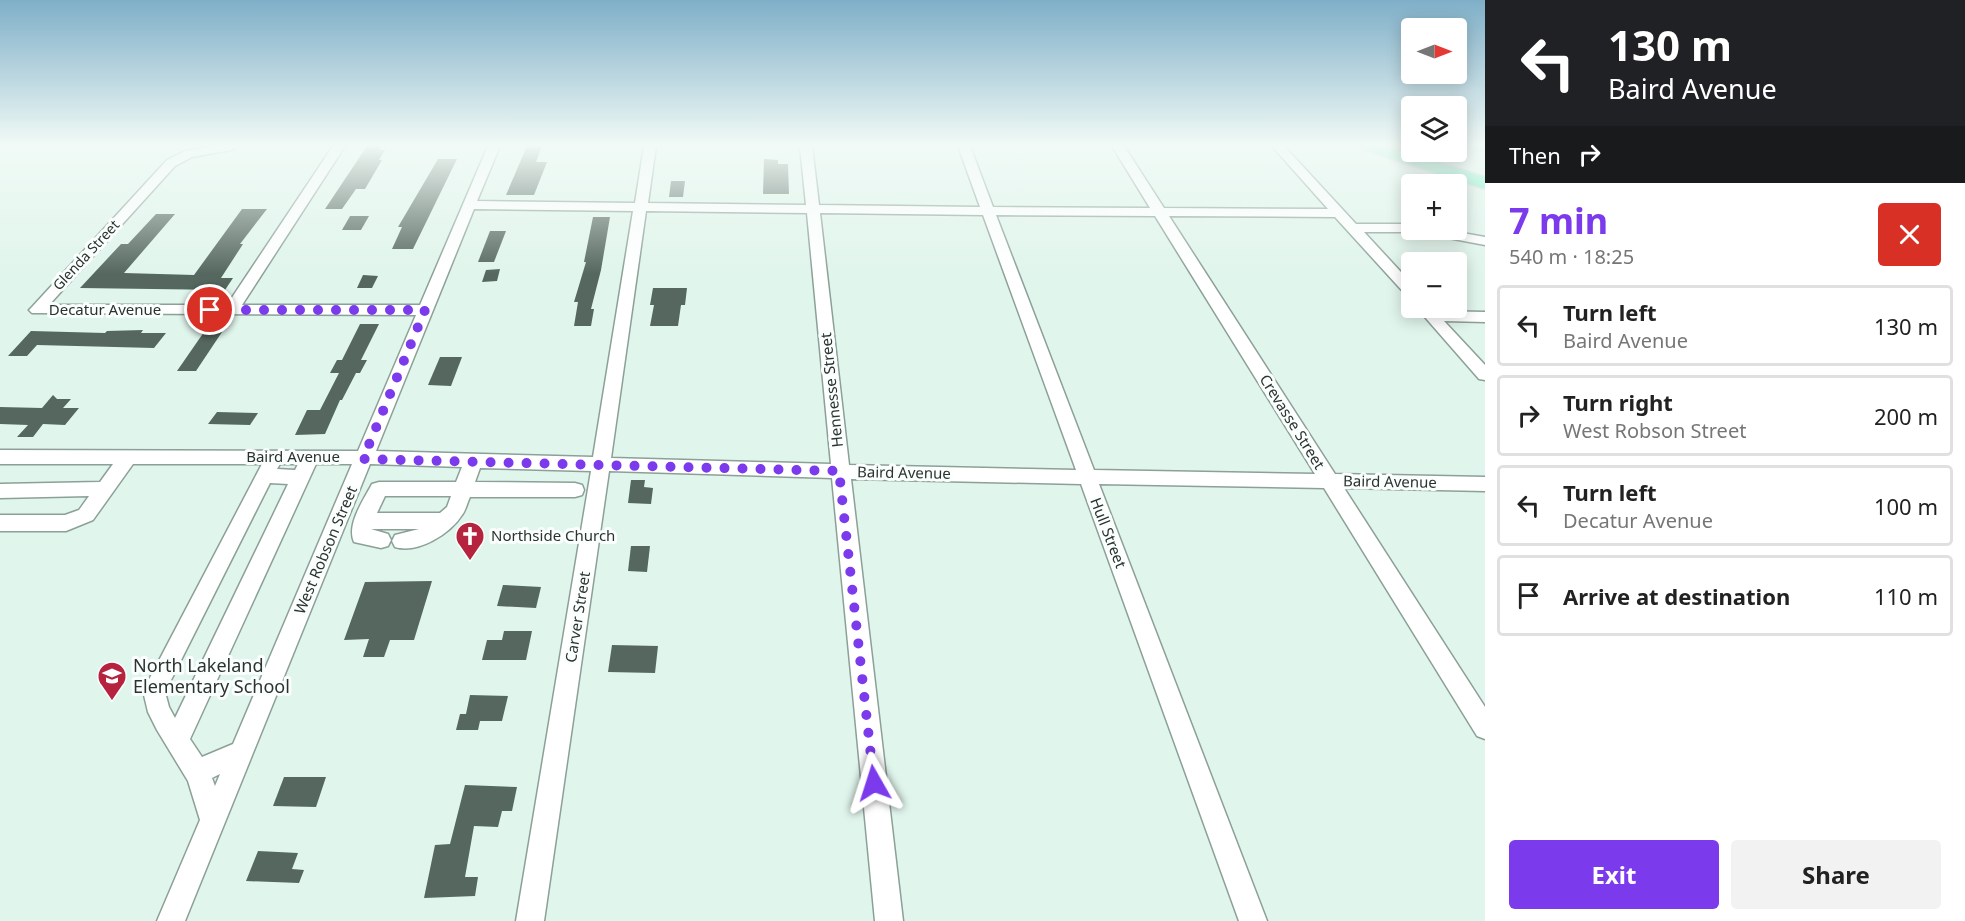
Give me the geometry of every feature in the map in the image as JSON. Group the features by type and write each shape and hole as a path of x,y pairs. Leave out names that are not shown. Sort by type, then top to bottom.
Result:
{"street":[{"name":"Glenda Street","path":"37,310 148,189"},
{"path":"231,310 311,189"},
{"name":"West Robson Street","path":"171,921 476,189"},
{"name":"Carver Street","path":"530,921 643,189"},
{"name":"Hennesse Street","path":"810,189 889,921"},
{"name":"Hull Street","path":"979,189 1253,921"},
{"name":"Crevasse Street","path":"1145,189 1485,728"},
{"path":"1316,189 1401,281"},
{"path":"469,205 1338,213"},
{"path":"1353,228 1401,228"},
{"path":"1467,238 1485,241"},
{"name":"Decatur Avenue","path":"37,310 425,310"},
{"path":"1467,315 1485,316"},
{"path":"1433,318 1485,375"},
{"name":"Baird Avenue","path":"0,457 310,457 839,471 1485,484"},
{"path":"0,522 66,523 86,515 128,457"},
{"path":"213,820 197,772 176,742 154,699 154,691 274,457"},
{"path":"176,742 310,457"},
{"path":"402,541 419,539 455,511 473,461"},
{"path":"533,489 539,463"},
{"path":"264,476 300,477"},
{"path":"0,491 105,489"},
{"path":"381,540 361,536 362,525 380,489 575,490"},
{"path":"334,529 362,525 445,521"},
{"path":"197,772 242,752"}],"building":[{"path":"338,189 365,189 356,189 342,209 325,209"},
{"path":"420,189 442,189 413,249 392,249 402,227 398,227"},
{"path":"509,189 536,189 534,195 506,195"},
{"path":"670,189 684,189 683,197 669,197"},
{"path":"763,189 789,189 789,194 763,194"},
{"path":"242,209 267,209 240,244 243,244 221,278 233,278 225,290 80,288 121,244 128,244 156,214 175,214 124,273 194,275"},
{"path":"350,216 369,216 361,230 342,230"},
{"path":"593,217 610,217 601,270 591,309 594,309 591,326 574,326 578,302 574,302 586,262 584,262"},
{"path":"490,231 506,231 494,262 478,262"},
{"path":"500,269 497,281 482,282 486,270"},
{"path":"363,275 378,276 372,288 357,288"},
{"path":"653,288 687,288 685,305 681,305 678,326 650,326 654,305 650,305"},
{"path":"360,324 379,324 361,360 367,360 360,373 356,373 340,400 325,434 295,435 307,410 320,410 339,373 330,373 337,360 342,360"},
{"path":"143,330 141,333 166,333 154,348 37,345 27,356 8,356 31,331 105,333 107,331"},
{"path":"204,332 222,332 196,371 177,371"},
{"path":"440,357 462,357 451,386 428,385"},
{"path":"53,395 57,399 71,399 63,408 79,408 65,425 43,424 33,437 17,437 28,425 0,424 0,407 42,408"},
{"path":"217,412 258,413 250,425 208,424"},
{"path":"631,480 645,480 644,487 653,488 651,504 628,503"},
{"path":"631,546 650,546 647,572 628,571"},
{"path":"432,581 414,640 390,640 384,657 363,657 369,639 344,640 365,582"},
{"path":"503,585 541,587 536,608 497,606"},
{"path":"504,631 532,631 526,660 482,660 487,640 502,640"},
{"path":"612,645 658,646 655,673 608,672"},
{"path":"470,695 508,696 502,721 480,721 478,730 456,730 460,714 466,714"},
{"path":"284,777 326,777 316,807 273,806"},
{"path":"465,785 517,787 512,811 502,811 498,827 474,826 465,877 478,877 475,896 424,898 435,845 450,844"},
{"path":"258,851 298,853 292,869 304,870 299,883 246,881"}],"place":[{"name":"Northside Church","path":"470,562"},
{"name":"North Lakeland Elementary School","path":"112,702"}],"route":[{"path":"210,310 425,310 363,459 839,471 874,783"}]}
